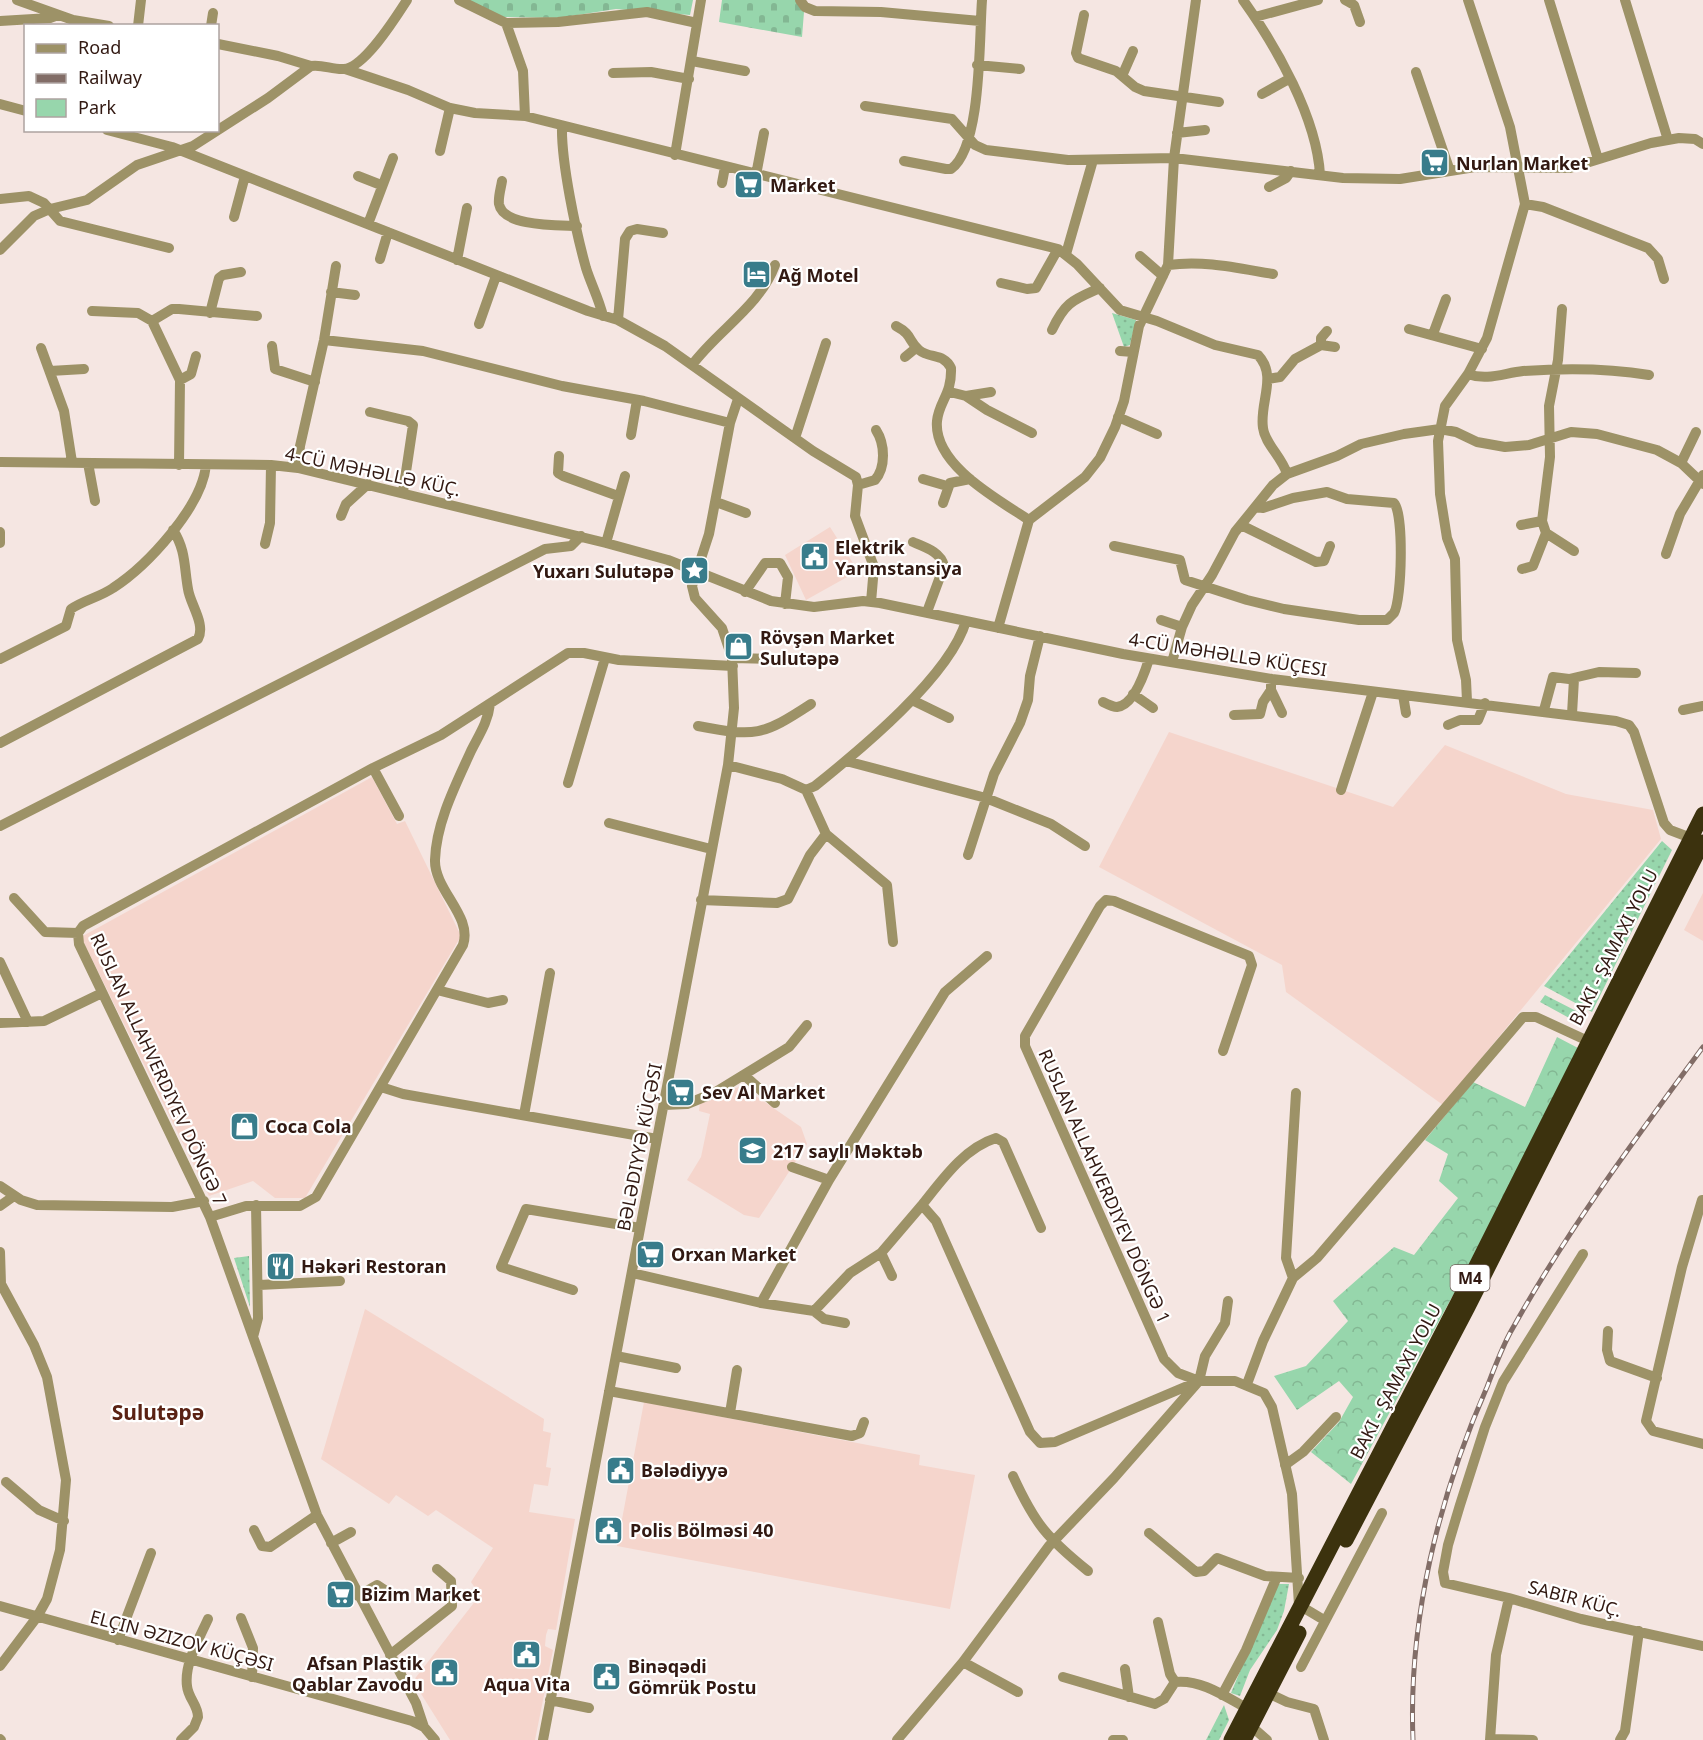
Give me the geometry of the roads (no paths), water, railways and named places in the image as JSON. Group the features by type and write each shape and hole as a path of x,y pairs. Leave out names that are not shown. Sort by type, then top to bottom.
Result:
{"highway":[{"name":"M4","path":"1232,1740 1305,1610 1468,1307 1697,840 1703,814"},
{"name":"M4","path":"1247,1733 1268,1693 1305,1610 1588,1041 1697,840"}],"street":[{"path":"17,0 58,14 100,24"},
{"path":"138,24 141,0"},
{"path":"345,69 366,54 407,0"},
{"path":"459,0 506,23 558,22 646,12 697,22"},
{"path":"675,155 692,61 700,0"},
{"path":"800,0 805,7 815,11 881,12 980,21"},
{"path":"904,161 951,169 957,163 975,116 982,0"},
{"path":"998,628 1029,520 1072,489 1093,469 1118,417 1143,316 1165,270 1174,158 1191,50 1196,0"},
{"path":"1243,0 1255,17 1288,79 1316,140 1320,175"},
{"path":"1255,17 1318,0"},
{"path":"1345,0 1354,5 1360,22"},
{"path":"1467,701 1466,680 1457,640 1455,556 1447,538 1440,494 1438,462 1440,429 1445,406 1468,374 1482,349 1499,301 1525,204 1499,90 1468,0"},
{"path":"1549,0 1598,159"},
{"path":"1625,0 1668,140"},
{"path":"211,24 213,13"},
{"path":"0,21 50,18 58,14"},
{"path":"1084,15 1076,53 1078,58 1112,69 1144,91 1219,102"},
{"path":"506,23 523,71 525,116"},
{"path":"219,44 278,56 311,66 345,69 408,90 450,108 475,113 525,116 1062,252 1100,288 1117,308 1215,345 1258,355 1266,366 1268,379 1263,429 1287,474"},
{"path":"1122,76 1133,51"},
{"path":"692,61 746,71"},
{"path":"977,65 1020,69"},
{"path":"219,128 268,98 311,66"},
{"path":"613,73 651,72 689,79"},
{"path":"1416,72 1450,171"},
{"path":"1262,94 1288,79"},
{"path":"0,104 24,110"},
{"path":"865,105 952,119 975,145 986,150 1044,158 1093,160 1174,158 1320,175 1400,179 1475,167 1519,170 1570,168 1668,140 1687,137 1702,142"},
{"path":"440,150 450,108"},
{"path":"562,126 562,146 586,268 603,316"},
{"path":"1177,133 1205,130"},
{"path":"114,132 182,151 496,276 618,320 692,365 795,438 856,477 858,485 855,516 874,567 871,602"},
{"path":"0,250 24,224 50,209 87,200 137,165 182,151 213,132"},
{"path":"756,175 764,133"},
{"path":"368,224 393,158"},
{"path":"1001,283 1036,288 1062,252 1093,160"},
{"path":"723,183 725,167"},
{"path":"1269,187 1286,178 1291,171"},
{"path":"234,217 245,176"},
{"path":"358,176 381,185"},
{"path":"502,181 499,203 502,211 510,218 522,222 577,226"},
{"path":"0,199 29,196 38,198 56,218 68,223 169,248"},
{"path":"1525,204 1543,207 1648,248 1658,259 1664,279"},
{"path":"457,260 467,208"},
{"path":"618,320 625,239 630,231 637,229 663,233"},
{"path":"380,259 388,232"},
{"path":"1140,256 1165,270 1192,261 1274,274"},
{"path":"692,365 705,348 761,292 769,281 775,265"},
{"path":"298,468 300,446 324,340 336,266"},
{"path":"210,313 219,278 223,275 241,272"},
{"path":"479,324 496,276"},
{"path":"1052,330 1062,309 1070,302 1100,288"},
{"path":"331,292 355,296"},
{"path":"1433,334 1446,299"},
{"path":"152,321 172,309 257,316"},
{"path":"1562,309 1556,370 1549,406 1548,474 1542,521 1546,533 1574,551"},
{"path":"92,311 138,313 152,321 180,380 179,465"},
{"path":"896,326 910,335 916,348 948,362 951,368 950,392 940,409 938,432 945,451 986,493 1029,520"},
{"path":"1409,329 1482,349"},
{"path":"1321,345 1321,338 1327,331"},
{"path":"324,340 423,351 562,386 637,400 730,423"},
{"path":"795,438 826,343"},
{"path":"1268,379 1280,376 1295,359 1321,345 1335,348"},
{"path":"272,346 275,369 315,382"},
{"path":"41,348 64,411 72,462"},
{"path":"905,357 916,348"},
{"path":"1120,351 1133,352"},
{"path":"180,380 191,374 196,356"},
{"path":"50,371 84,369"},
{"path":"1468,374 1485,378 1521,372 1612,369 1649,375"},
{"path":"950,392 966,396 987,410 1032,433"},
{"path":"966,396 991,392"},
{"path":"695,571 703,555 716,502 730,423 738,399"},
{"path":"631,435 637,400"},
{"path":"370,412 408,421 412,425 403,492"},
{"path":"1118,417 1157,434"},
{"path":"1172,662 1182,627 1240,525 1287,474 1369,441 1440,429 1456,432 1477,442 1505,447 1529,445 1571,432 1597,434 1647,446 1680,463 1702,479 1680,514 1666,554"},
{"path":"858,485 875,480 881,470 883,447 876,430"},
{"path":"1680,463 1696,432"},
{"path":"559,456 558,473 618,496"},
{"name":"4-CÜ MƏHƏLLƏ KÜÇ.","path":"0,462 271,465 298,468 581,536 695,571"},
{"path":"88,462 96,501"},
{"path":"0,659 69,624 71,609 113,588 173,530 195,497 204,479 206,465"},
{"path":"264,544 270,523 271,465"},
{"path":"606,543 625,476"},
{"path":"923,479 947,486"},
{"path":"943,503 947,486 950,483 970,479"},
{"path":"341,516 346,504 368,484"},
{"path":"1114,546 1180,560 1184,565 1183,577 1258,603 1359,621 1388,620 1394,613 1400,563 1399,513 1394,504 1347,499 1327,492 1293,498 1263,508 1257,507"},
{"path":"716,502 746,513"},
{"path":"1521,525 1542,521"},
{"path":"1240,525 1316,562 1324,561 1330,546"},
{"path":"0,743 198,639 200,626 188,589 184,555 173,530"},
{"path":"0,532 0,543"},
{"path":"1522,568 1533,566 1546,533"},
{"path":"0,826 534,554 545,549 571,546 581,536"},
{"path":"913,542 932,550 943,560 944,566 927,612"},
{"path":"745,592 765,563 780,563 788,577 785,604"},
{"name":"4-CÜ MƏHƏLLƏ KÜÇESI","path":"695,571 745,592 785,604 814,607 871,602 1271,684 1485,703 1572,714 1629,725 1638,741 1664,824 1670,830 1697,840"},
{"name":"BƏLƏDIYYƏ KÜÇƏSI","path":"543,1740 728,765 732,733 732,662 722,628 692,591 695,571"},
{"path":"1161,620 1182,627"},
{"path":"806,790 846,761 912,700 959,640 966,621"},
{"path":"968,855 994,774 1026,708 1030,693 1030,676 1040,636"},
{"name":"RUSLAN ALLAHVERDIYEV DÖNGƏ 7","path":"424,1727 416,1704 318,1515 204,1201 102,993 79,944 78,933 83,926 374,768 441,735 567,653 584,653 605,658 732,662 774,659"},
{"path":"568,783 605,658"},
{"path":"1103,702 1115,707 1133,694 1144,678 1149,658"},
{"path":"1544,710 1554,677 1574,679 1599,672 1636,673"},
{"path":"1572,714 1574,679"},
{"path":"1271,684 1282,713"},
{"path":"1234,716 1260,714 1271,684"},
{"path":"1341,790 1373,692"},
{"path":"1133,694 1153,708"},
{"path":"1403,696 1406,713"},
{"path":"912,700 949,718"},
{"path":"1448,725 1460,720 1478,720 1485,703"},
{"path":"210,1217 239,1207 300,1206 316,1197 463,945 465,932 435,869 437,843 458,781 487,720 490,704"},
{"path":"698,726 732,733 768,731 811,704"},
{"path":"1683,710 1703,706"},
{"path":"846,761 986,798 1051,825 1085,846"},
{"path":"728,765 782,779 806,790 826,834 887,885 893,942"},
{"path":"374,768 399,816"},
{"path":"609,822 711,849"},
{"path":"701,900 777,903 788,899 810,855 826,834"},
{"path":"14,898 45,932 78,933"},
{"name":"RUSLAN ALLAHVERDIYEV DÖNGƏ 1","path":"1199,1381 1178,1373 1164,1359 1025,1046 1025,1036 1100,906 1106,900 1114,901 1249,956 1252,965 1223,1051"},
{"path":"761,1303 829,1180 945,992 987,956"},
{"path":"0,962 28,1022"},
{"path":"524,1115 550,974"},
{"path":"437,990 488,1004 503,1000"},
{"path":"0,1023 28,1022 55,1017 102,993"},
{"path":"1247,1384 1259,1350 1293,1278 1317,1258 1523,1017 1536,1017 1588,1041"},
{"path":"664,1104 679,1105 699,1100 789,1047 807,1026"},
{"path":"744,1075 775,1103"},
{"path":"381,1087 403,1094 657,1139"},
{"path":"1293,1278 1286,1258 1296,1093"},
{"path":"814,1311 850,1273 881,1253 959,1162 973,1150 996,1138 1003,1142 1041,1228"},
{"path":"792,1167 829,1180"},
{"path":"0,1186 29,1203 57,1206 172,1207 204,1201"},
{"path":"0,1206 14,1196"},
{"path":"1702,1200 1682,1267 1646,1421 1648,1428 1703,1444"},
{"path":"253,1336 258,1325 259,1285 256,1205"},
{"path":"922,1205 936,1221 1030,1432 1040,1443 1055,1442 1199,1381 1221,1380 1247,1384 1264,1393 1272,1407 1293,1506 1299,1578 1305,1610 1324,1620"},
{"path":"573,1290 501,1267 526,1209 640,1228"},
{"path":"0,1252 1,1284 38,1353 47,1377 66,1480 64,1521 46,1599 37,1617 0,1666"},
{"path":"881,1253 892,1276"},
{"path":"1509,1598 1445,1583 1443,1572 1485,1427 1503,1382 1583,1254"},
{"path":"632,1273 761,1303 814,1311 824,1319 845,1323"},
{"path":"259,1285 340,1281"},
{"path":"897,1740 963,1662 1052,1542 1114,1478 1199,1381 1205,1356 1225,1323 1227,1301"},
{"path":"1608,1331 1606,1350 1610,1361 1657,1378"},
{"path":"616,1356 676,1368"},
{"path":"730,1413 737,1370"},
{"path":"609,1391 852,1436 860,1433 864,1422"},
{"path":"1285,1465 1303,1452 1336,1417"},
{"path":"1012,1476 1030,1514 1052,1542 1088,1571"},
{"path":"6,1482 39,1510 64,1521"},
{"path":"1301,1667 1382,1513"},
{"path":"254,1530 262,1546 270,1547 318,1515"},
{"path":"331,1543 351,1532"},
{"path":"1149,1533 1196,1572 1204,1571 1217,1558 1276,1579 1299,1578"},
{"path":"118,1640 151,1553"},
{"path":"390,1655 452,1606 451,1581 437,1569"},
{"path":"1222,1695 1246,1650 1276,1579"},
{"path":"358,1596 377,1585 389,1593"},
{"name":"SABIR KÜÇ.","path":"1490,1739 1496,1655 1509,1598 1581,1619 1703,1646"},
{"name":"ELÇIN ƏZIZOV KÜÇƏSI","path":"0,1606 412,1721 424,1727"},
{"path":"241,1618 253,1648 252,1677"},
{"path":"181,1740 194,1727 198,1717 187,1687 190,1660 208,1619"},
{"path":"1158,1622 1170,1674 1175,1683"},
{"path":"1620,1740 1625,1731 1639,1631"},
{"path":"963,1662 1018,1692"},
{"path":"1125,1669 1128,1697"},
{"path":"1063,1677 1155,1704 1164,1699 1175,1683"},
{"path":"1175,1683 1194,1683 1248,1709"},
{"path":"1268,1693 1287,1702 1314,1709 1324,1740"},
{"path":"550,1700 589,1708"},
{"path":"424,1727 435,1740"},
{"path":"1247,1733 1267,1740"},
{"path":"1490,1739 1533,1740"},
{"path":"1113,1740 1123,1740"}],"railway":[{"path":"1413,1740 1416,1650 1430,1559 1454,1471 1498,1360 1510,1333 1532,1295 1578,1222 1703,1047"}],"place":[{"name":"Nurlan Market","path":"1435,163"},
{"name":"Market","path":"749,185"},
{"name":"Ağ Motel","path":"757,275"},
{"name":"Elektrik Yarımstansiya","path":"814,557"},
{"name":"Yuxarı Sulutəpə","path":"695,571"},
{"name":"Rövşən Market Sulutəpə","path":"739,647"},
{"name":"Sev Al Market","path":"681,1092"},
{"name":"Coca Cola","path":"244,1126"},
{"name":"217 saylı Məktəb","path":"752,1151"},
{"name":"Orxan Market","path":"650,1254"},
{"name":"Həkəri Restoran","path":"280,1266"},
{"name":"Bələdiyyə","path":"620,1470"},
{"name":"Polis Bölməsi 40","path":"609,1530"},
{"name":"Bizim Market","path":"340,1594"},
{"name":"Aqua Vita","path":"527,1655"},
{"name":"Afsan Plastik Qablar Zavodu","path":"444,1673"},
{"name":"Binəqədi Gömrük Postu","path":"607,1676"}],"district":[{"name":"Sulutəpə","path":"158,1412"}]}
